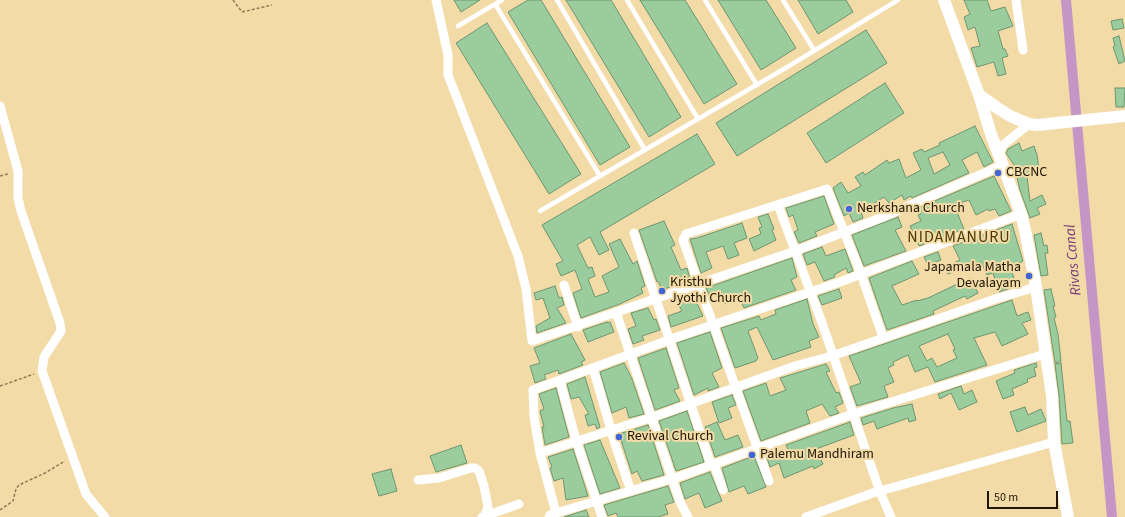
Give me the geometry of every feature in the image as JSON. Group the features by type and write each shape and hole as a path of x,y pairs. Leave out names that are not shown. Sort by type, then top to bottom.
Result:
{"street":[{"path":"436,0 448,55 448,75 518,256 526,289 532,341 795,250 883,216 1001,160"},
{"path":"944,0 1021,214 1036,287 1052,396 1054,442 1068,517"},
{"path":"1016,0 1023,50"},
{"path":"979,95 1010,116 1033,124 1125,116"},
{"path":"0,106 18,171 18,198 21,211 60,323 61,331 44,357 42,372 86,494 105,517"},
{"path":"1001,160 1003,145 1033,124"},
{"path":"769,481 756,449 715,325 683,240 686,234 827,189 861,274 883,337"},
{"path":"778,205 810,291 880,492 891,517"},
{"path":"1021,214 861,274 533,390 534,417 552,515 673,478 853,414 1046,354"},
{"path":"634,233 723,490"},
{"path":"564,285 578,326"},
{"path":"540,453 576,440 652,417 795,366 832,356 883,337 1036,287"},
{"path":"616,312 680,502 688,517"},
{"path":"593,368 611,430 631,490"},
{"path":"560,381 576,440 602,517"},
{"path":"806,517 873,493 1054,442"},
{"path":"418,480 439,478 471,468 476,468 479,471 484,486 488,507 483,516"},
{"path":"483,516 518,504"}],"lane":[{"path":"458,26 502,0"},
{"path":"557,0 645,150"},
{"path":"627,0 698,119"},
{"path":"705,0 757,85"},
{"path":"783,0 814,50"},
{"path":"540,211 757,85 898,0"},
{"path":"495,4 600,176"}],"path":[{"path":"233,0 242,12 272,6"},
{"path":"0,386 42,372"},
{"path":"0,510 12,501 19,485 45,473 72,457"}],"building":[{"path":"454,0 480,0 461,12"},
{"path":"528,0 541,0 630,147 600,165 508,12"},
{"path":"566,0 611,0 681,117 649,137"},
{"path":"640,0 685,0 737,84 704,104"},
{"path":"718,0 766,0 796,48 761,70"},
{"path":"798,0 846,0 853,12 818,34"},
{"path":"964,0 987,0 991,11 1005,7 1013,26 998,31 1003,49 1005,49 1008,56 1002,58 1006,74 998,76 994,62 977,67 971,48 980,46 975,27 968,30 964,17 970,14"},
{"path":"1122,19 1124,28 1113,30 1111,21"},
{"path":"487,23 581,174 549,194 456,43"},
{"path":"866,30 887,63 737,156 716,123"},
{"path":"1119,36 1125,61 1119,64 1113,47 1115,46 1113,38"},
{"path":"885,83 904,113 826,163 807,133"},
{"path":"1115,88 1125,88 1124,107 1116,107"},
{"path":"975,126 993,162 984,167 977,152 962,160 969,173 912,198 911,196 904,200 902,195 889,203 884,197 861,212 863,218 853,222 849,213 844,216 833,188 841,182 848,193 861,186 855,177 863,172 865,175 887,160 889,163 899,159 906,178 921,170 913,153 922,149 924,152 940,145 939,143","holes":["943,152 950,165 934,174 928,158"]},
{"path":"697,134 715,164 600,232 609,250 599,255 590,237 577,245 588,268 592,267 595,276 588,279 595,297 609,292 602,276 619,267 609,244 620,239 633,264 637,261 645,286 641,288 643,293 620,304 581,318 573,293 582,289 575,270 561,276 556,264 563,261 542,225"},
{"path":"1019,143 1022,151 1034,146 1037,155 1040,175 1027,177 1030,201 1042,195 1046,204 1037,208 1040,214 1030,218 1020,190 1014,165 1006,153 1008,149"},
{"path":"994,176 1011,211 999,216 995,209 989,211 988,209 976,215 969,200 954,205 964,229 919,246 910,226 921,221 918,215 921,214 918,208"},
{"path":"824,196 834,224 815,232 817,236 799,243 794,232 798,230 793,215 789,217 786,208"},
{"path":"768,214 774,229 772,230 776,240 754,251 749,239 761,234 759,228 762,227 758,217"},
{"path":"898,217 902,227 895,230 906,251 864,266 852,235"},
{"path":"664,221 675,245 671,247 681,270 687,268 690,279 662,290 658,281 657,282 639,230"},
{"path":"742,223 747,238 734,243 739,255 728,259 723,246 706,252 712,268 701,273 690,239"},
{"path":"1012,224 1023,261 1011,268 1016,286 999,292 993,273 987,275 981,262 948,274 945,267 960,260 953,246"},
{"path":"1041,233 1044,246 1047,245 1048,253 1045,253 1048,275 1041,276 1034,235"},
{"path":"822,247 826,256 845,249 853,271 848,273 846,268 834,275 835,277 824,281 815,262 807,265 803,254"},
{"path":"938,252 941,260 928,265 924,257"},
{"path":"792,258 797,277 791,280 796,290 744,308 740,299 725,304 721,292 710,297 706,288"},
{"path":"912,261 919,274 892,286 902,305 928,298 970,278 978,293 967,299 965,296 933,311 934,314 887,330 869,278"},
{"path":"555,286 559,298 562,297 564,305 557,308 566,323 537,333 536,326 550,318 543,298 536,300 534,293"},
{"path":"839,289 842,298 822,305 818,296"},
{"path":"1051,289 1055,306 1053,306 1056,317 1054,318 1058,334 1061,361 1055,363 1044,290"},
{"path":"692,293 703,316 671,327 668,316 682,311 676,300"},
{"path":"807,299 813,324 819,337 809,341 811,347 773,360 757,327 748,331 758,358 756,361 735,368 721,328 759,316 761,320 776,314 775,310"},
{"path":"1012,300 1017,316 1028,312 1031,320 1022,323 1028,334 1002,346 995,332 974,338 987,365 935,382 928,367 915,372 908,355 893,362 894,365 888,368 894,382 884,386 888,397 857,406 850,387 861,383 849,356","holes":["948,334 955,349 953,350 957,358 937,367 932,358 927,361 919,346"]},
{"path":"648,308 654,320 656,319 660,330 642,336 644,340 633,344 628,329 636,326 631,313"},
{"path":"610,322 614,332 588,342 583,330"},
{"path":"710,332 722,368 712,373 719,387 708,391 708,388 694,395 677,343"},
{"path":"571,334 585,360 581,362 583,365 559,374 558,370 544,375 546,379 535,383 530,366 540,363 534,348"},
{"path":"666,348 679,388 674,390 680,401 655,410 638,358"},
{"path":"624,363 632,379 644,414 629,418 626,407 612,413 600,372"},
{"path":"1036,363 1037,367 1034,368 1036,376 1027,379 1028,382 1012,389 1014,395 1003,399 996,381 1015,373 1014,370"},
{"path":"1061,363 1067,421 1070,421 1073,443 1062,444 1055,364"},
{"path":"826,364 830,371 826,372 836,393 839,392 843,403 835,407 839,413 830,416 822,404 806,411 810,423 761,441 743,391 766,383 770,396 786,390 780,378"},
{"path":"585,377 600,427 597,429 595,424 588,426 585,415 589,414 579,397 571,399 567,384"},
{"path":"961,386 964,394 972,390 977,402 959,410 951,393 940,399 938,394"},
{"path":"556,388 569,437 545,445 542,427 544,427 540,411 544,409 539,394"},
{"path":"732,395 736,405 728,408 732,418 719,423 712,402"},
{"path":"912,404 916,420 909,422 908,418 877,429 874,421 863,425 861,418"},
{"path":"1025,407 1028,415 1041,409 1046,421 1017,432 1010,412"},
{"path":"687,411 704,462 676,471 659,421"},
{"path":"717,422 725,440 738,435 743,447 715,457 705,427"},
{"path":"850,422 854,435 816,449 823,464 814,469 813,466 784,478 779,463 770,467 765,452 772,450 775,456 789,451 786,445"},
{"path":"648,425 664,475 642,481 637,471 632,474 619,434"},
{"path":"600,440 620,488 600,494 584,445"},
{"path":"461,445 467,463 436,472 430,456"},
{"path":"573,449 588,496 566,500 563,478 554,481 550,468 552,467 548,457"},
{"path":"754,456 766,487 748,494 744,486 729,492 722,468"},
{"path":"391,469 397,491 379,496 372,474"},
{"path":"710,472 722,501 705,508 699,493 685,499 680,483"},
{"path":"668,486 674,502 665,505 668,514 658,517 618,517 616,513 608,516 604,505"},
{"path":"586,510 589,517 564,517"}],"waterway":[{"name":"Rivas Canal","path":"1066,0 1112,517"}],"place":[{"name":"CBCNC","path":"998,173"},
{"name":"Nerkshana Church","path":"849,209"},
{"name":"Japamala Matha Devalayam","path":"1029,276"},
{"name":"Kristhu Jyothi Church","path":"662,291"},
{"name":"Revival Church","path":"619,437"},
{"name":"Palemu Mandhiram","path":"752,455"}],"district":[{"name":"NIDAMANURU","path":"959,238"}]}
